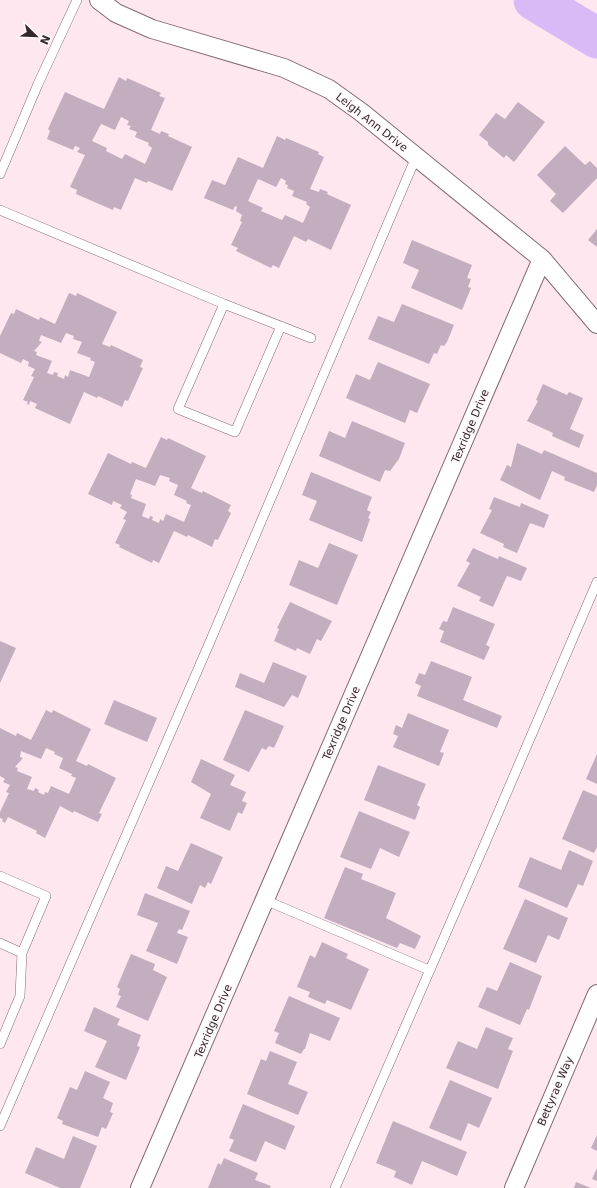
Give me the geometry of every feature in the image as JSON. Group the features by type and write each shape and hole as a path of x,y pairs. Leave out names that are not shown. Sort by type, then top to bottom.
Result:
{"street":[{"name":"Leigh Ann Drive","path":"99,0 116,13 152,29 284,68 329,89 361,112 542,259 597,324"},
{"name":"Texridge Drive","path":"140,1188 542,259"},
{"name":"Bettyrae Way","path":"514,1188 597,994"}],"lane":[{"path":"0,174 38,84 77,0"},
{"path":"0,1126 196,673 416,157"},
{"path":"0,210 224,304 311,338"},
{"path":"224,304 178,409 235,432 281,326"},
{"path":"335,1188 597,582"},
{"path":"0,876 46,896 22,953 20,996 0,1044"},
{"path":"265,900 430,970"},
{"path":"0,943 22,953"}],"building":[{"path":"119,77 126,81 127,78 161,93 159,96 165,98 151,130 160,134 161,131 169,134 168,136 192,147 172,191 148,181 147,183 135,178 121,210 114,207 113,210 76,194 77,190 70,187 85,155 77,152 80,148 75,146 73,150 47,139 50,131 48,129 65,92 104,109","holes":["121,117 129,121 127,125 131,126 129,129 137,132 135,137 149,143 148,145 152,148 145,164 125,154 122,159 106,151 107,148 92,141 101,124 115,130"]},
{"path":"518,102 545,122 514,162 506,155 504,158 488,145 488,142 479,135 496,113 505,119"},
{"path":"277,136 285,140 286,138 319,152 318,154 324,157 310,189 319,192 320,189 328,192 327,194 351,205 331,250 308,239 306,242 294,236 279,268 273,265 271,268 236,251 238,248 231,245 242,222 240,221 242,215 236,211 237,207 235,206 233,210 204,198 212,180 225,185 238,157 263,168","holes":["281,178 286,181 285,184 288,185 287,188 294,191 292,196 307,202 306,204 310,207 303,223 285,215 282,220 261,211 263,208 248,201 258,179 276,187"]},
{"path":"565,146 585,165 590,161 597,168 597,178 563,213 550,201 556,194 537,175"},
{"path":"597,229 597,247 588,240"},
{"path":"412,240 472,265 467,278 471,279 468,287 471,288 462,310 411,288 419,270 403,263"},
{"path":"69,293 76,296 77,293 117,312 102,344 110,347 111,345 143,360 140,367 143,368 128,401 125,400 122,407 98,396 97,398 84,392 70,424 35,408 37,404 30,401 29,405 27,404 28,402 23,400 34,377 31,376 35,369 28,366 29,362 23,359 21,363 0,353 0,336 11,313 14,314 16,309 39,320 40,317 55,324","holes":["66,333 74,336 73,339 82,342 77,353 91,358 90,360 95,362 89,377 70,370 68,377 65,375 64,379 57,376 58,373 54,372 53,375 47,373 52,361 36,355 37,352 34,351 42,342 39,341 41,335 61,343"]},
{"path":"402,304 454,325 447,342 444,346 441,345 437,354 434,353 429,364 368,339 378,316 394,322"},
{"path":"378,362 430,384 417,413 410,410 405,423 346,398 356,374 370,380"},
{"path":"543,384 567,395 569,392 583,398 570,429 584,435 579,448 552,436 553,433 527,421 538,401 536,400"},
{"path":"352,421 405,443 399,459 390,471 385,470 380,482 319,456 329,431 345,438"},
{"path":"161,437 167,440 168,438 206,456 191,488 202,493 203,491 231,505 228,511 231,513 218,540 215,539 212,547 188,535 187,537 174,531 159,563 153,560 152,563 119,547 120,545 115,543 126,520 123,519 127,512 120,508 122,505 113,501 112,505 88,494 108,453 131,464 132,462 146,468","holes":["160,475 170,478 169,481 178,485 174,495 187,501 186,503 191,505 184,522 166,514 163,521 160,519 159,523 152,520 153,517 150,516 149,519 142,516 146,504 131,498 132,495 130,494 136,479 155,486"]},
{"path":"517,443 542,454 544,450 597,473 597,485 594,492 564,480 565,477 552,471 540,500 500,480 507,465 511,467"},
{"path":"311,472 372,497 367,510 371,512 368,518 370,519 362,542 309,520 317,501 302,495"},
{"path":"494,497 520,507 521,503 549,515 544,528 530,523 517,553 503,547 504,544 480,533 492,510 489,509"},
{"path":"329,543 358,555 337,605 289,585 299,560 318,568"},
{"path":"473,548 498,559 499,556 527,568 521,581 507,576 493,607 479,601 481,597 457,586 470,563 466,561"},
{"path":"290,602 332,621 321,641 317,639 310,654 297,648 296,651 274,641 279,629 277,628"},
{"path":"453,607 495,624 486,645 490,647 484,660 440,642 444,631 439,629 443,621 447,622"},
{"path":"0,641 16,648 0,683"},
{"path":"431,661 472,677 463,700 502,716 497,728 417,696 421,686 415,683 419,673 425,675"},
{"path":"273,662 307,676 298,698 292,695 284,707 235,687 240,673 264,683"},
{"path":"114,700 157,718 147,742 104,724"},
{"path":"46,710 52,713 53,710 91,729 76,761 87,766 88,764 116,778 99,813 102,814 98,822 74,811 73,813 60,806 45,838 36,833 37,831 8,817 5,823 2,821 3,819 0,818 0,812 9,793 6,792 10,785 3,782 5,779 0,776 0,728 16,736 17,733 31,740","holes":["46,748 55,752 54,754 63,758 59,768 72,774 71,776 76,778 69,794 51,786 48,793 45,792 44,795 38,792 39,790 35,788 34,791 27,789 32,777 17,771 18,768 15,767 23,758 20,757 21,751 41,759"]},
{"path":"245,710 284,726 274,748 269,746 266,750 262,748 249,772 223,760"},
{"path":"408,713 449,730 440,752 444,753 439,766 393,747 398,736 393,734 396,725 402,728"},
{"path":"597,754 597,784 586,779"},
{"path":"201,759 235,775 230,785 246,792 242,801 247,803 242,814 238,812 230,831 200,818 211,794 191,782"},
{"path":"378,765 426,784 417,805 420,807 415,820 364,800"},
{"path":"583,790 597,796 597,847 594,853 562,839"},
{"path":"359,811 410,832 399,857 380,848 371,869 340,857"},
{"path":"191,843 223,857 211,884 208,882 205,888 200,885 192,904 157,888 166,866 178,871"},
{"path":"569,850 593,861 583,886 578,884 567,908 518,887 530,857 561,870"},
{"path":"345,867 363,874 361,879 396,893 386,918 421,936 415,949 400,943 397,948 324,918"},
{"path":"145,893 190,911 182,930 179,929 177,933 188,937 177,964 146,951 158,923 137,915"},
{"path":"525,899 568,918 559,940 548,935 536,963 503,949"},
{"path":"322,942 348,954 346,958 369,969 351,1010 327,1000 325,1004 308,997 310,992 297,987 310,955 315,958"},
{"path":"131,954 155,964 153,970 167,977 148,1021 116,1007 121,996 118,995 120,989 117,987"},
{"path":"510,962 542,976 529,1010 527,1009 520,1025 478,1007 487,987 497,991"},
{"path":"289,996 340,1018 330,1041 310,1033 305,1049 301,1054 275,1043 279,1033 274,1031"},
{"path":"94,1007 120,1019 117,1025 141,1035 137,1046 140,1047 126,1080 95,1067 107,1041 84,1031"},
{"path":"486,1027 513,1038 508,1049 513,1051 498,1089 446,1068 458,1041 477,1049"},
{"path":"270,1051 297,1062 288,1084 308,1092 298,1115 247,1094 261,1059 266,1061"},
{"path":"85,1071 110,1082 103,1098 113,1103 110,1112 113,1113 106,1129 102,1127 98,1137 62,1124 63,1121 57,1118 70,1087 77,1090"},
{"path":"450,1080 492,1098 479,1128 468,1123 461,1141 429,1128"},
{"path":"243,1104 295,1126 285,1150 265,1141 256,1162 229,1151 234,1140 229,1138"},
{"path":"393,1121 467,1152 457,1176 422,1161 412,1185 394,1177 396,1171 376,1163"},
{"path":"597,1135 597,1151 591,1148"},
{"path":"73,1136 97,1146 80,1188 60,1188 25,1173 36,1147 64,1159"},
{"path":"224,1158 258,1173 255,1180 271,1186 270,1188 208,1188 218,1163 221,1165"},
{"path":"597,1168 597,1181 592,1179"},
{"path":"576,1182 591,1188 574,1188"}],"waterway":[{"path":"534,0 597,38"}]}
